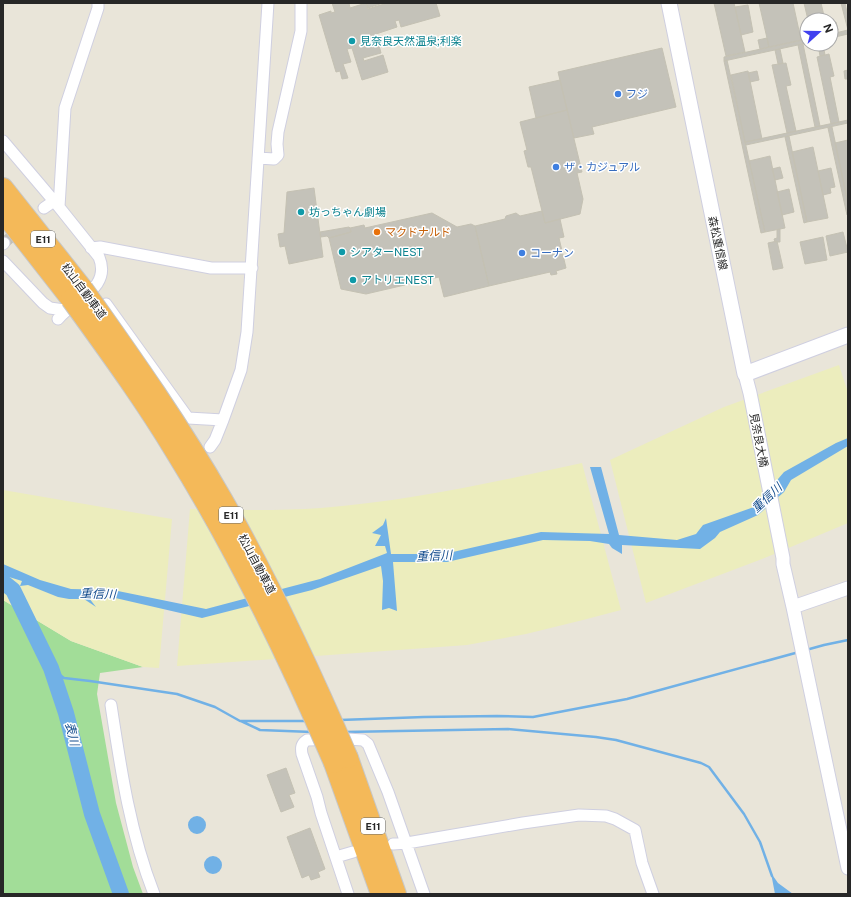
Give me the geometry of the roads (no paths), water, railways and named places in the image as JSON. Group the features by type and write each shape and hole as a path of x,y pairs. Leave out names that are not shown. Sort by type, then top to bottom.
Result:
{"highway":[{"name":"松山自動車道","path":"3,188 74,301 131,382 175,450 208,506 246,575 341,761 396,894"},
{"name":"松山自動車道","path":"3,212 74,301"},
{"name":"松山自動車道","path":"341,761 381,894"}],"main road":[{"name":"森松重信線","path":"669,3 745,374"},
{"path":"745,374 848,334"}],"street":[{"path":"57,204 65,108 98,8 98,3"},
{"path":"210,447 215,440 241,370 247,332 268,3"},
{"path":"258,158 274,159 278,155 278,132 301,31 301,3"},
{"path":"3,141 57,204 99,257 102,264 101,278 74,301 50,308 43,303 3,261"},
{"path":"44,208 57,204"},
{"path":"91,248 100,247 211,268 252,268"},
{"path":"74,301 188,418 223,420"},
{"name":"見奈良大橋","path":"745,374 783,564 848,868"},
{"path":"793,607 848,588"},
{"path":"111,705 121,773 133,830 154,894"},
{"path":"348,894 302,754 301,748 303,742 306,740 363,740 368,744 388,792 424,894"},
{"path":"393,844 407,844 539,820 579,815 606,816 616,819 635,830 642,862 653,894"},
{"path":"336,856 352,852"}],"water":[{"name":"重信川","path":"848,438 848,446 791,480 784,492 758,515 720,532 715,538 700,549 622,545 622,554 612,548 609,544 590,541 543,540 447,562 393,562 397,611 389,608 382,610 383,581 381,566 312,590 202,618 111,597 89,598 96,607 84,599 58,597 28,585 20,586 22,581 9,577 3,578 3,564 40,580 71,589 113,590 206,609 320,579 387,553 385,546 375,546 381,535 372,533 383,525 386,518 391,554 444,554 541,532 609,534 590,467 601,467 619,535 677,540 696,534 703,525 754,507 784,472 836,443"},
{"path":"197,816 203,819 206,825 203,831 197,834 191,831 188,825 191,819"},
{"path":"213,856 219,859 222,865 219,871 213,874 207,871 204,865 207,859"},
{"path":"771,873 778,883 793,894 775,894"}],"waterway":[{"name":"表川","path":"3,582 13,590 51,668 66,713 92,814 121,894"},
{"path":"806,650 848,640"},
{"path":"340,720 424,717 533,717 627,699 799,652"},
{"path":"51,668 64,678 177,694 215,707 240,721 307,721"},
{"path":"241,721 260,730 312,732"},
{"path":"345,732 508,729 616,740 701,763 709,767 744,814 760,842 772,876"}],"tunnel":[{"path":"4,243 44,208"}],"place":[{"name":"見奈良天然温泉;利楽","path":"352,41"},
{"name":"フジ","path":"618,94"},
{"name":"ザ・カジュアル","path":"556,167"},
{"name":"坊っちゃん劇場","path":"301,212"},
{"name":"マクドナルド","path":"377,232"},
{"name":"シアターNEST","path":"342,252"},
{"name":"コーナン","path":"522,253"},
{"name":"アトリエNEST","path":"353,280"}]}
